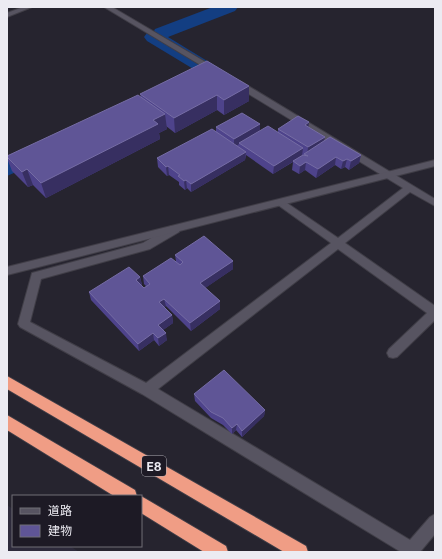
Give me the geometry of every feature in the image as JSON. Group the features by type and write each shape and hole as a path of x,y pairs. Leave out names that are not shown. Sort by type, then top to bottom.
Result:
{"highway":[{"name":"E8","path":"7,382 300,552"},
{"path":"7,422 127,495"},
{"path":"142,505 220,552"}],"street":[{"path":"7,15 29,7"},
{"path":"107,7 224,75 435,203"},
{"path":"7,271 175,230 435,163"},
{"path":"147,390 410,188"},
{"path":"281,203 435,312 393,353"},
{"path":"175,230 146,246 36,276 24,324 147,390 411,551 435,522"}],"shaded area":[{"path":"7,505 12,508 12,547 72,547 79,552 7,552"}],"building":[{"path":"207,61 249,86 224,100 217,95 174,118 140,94"},
{"path":"138,95 165,114 153,120 158,124 41,183 27,169 22,172 7,157 7,156"},
{"path":"242,113 260,124 234,139 216,127"},
{"path":"298,116 309,122 305,125 325,137 308,147 278,129"},
{"path":"268,126 303,148 274,166 239,143"},
{"path":"212,129 246,152 191,184 186,180 184,181 178,176 180,175 168,166 166,167 157,158"},
{"path":"330,137 361,155 351,161 347,159 343,161 336,157 318,169 306,162 300,166 293,161 303,155 308,156 304,154"},
{"path":"204,236 233,261 200,283 220,301 190,323 164,299 159,302 172,315 158,325 166,333 158,338 153,333 138,344 89,292 129,267 140,277 136,280 144,288 150,284 143,276 171,258 180,265 183,262 175,255"},
{"path":"224,370 265,410 242,431 237,424 232,428 223,418 211,412 194,394"}],"waterway":[{"path":"162,33 229,7"},
{"path":"154,37 210,71 185,83"},
{"path":"7,168 48,149"}]}
